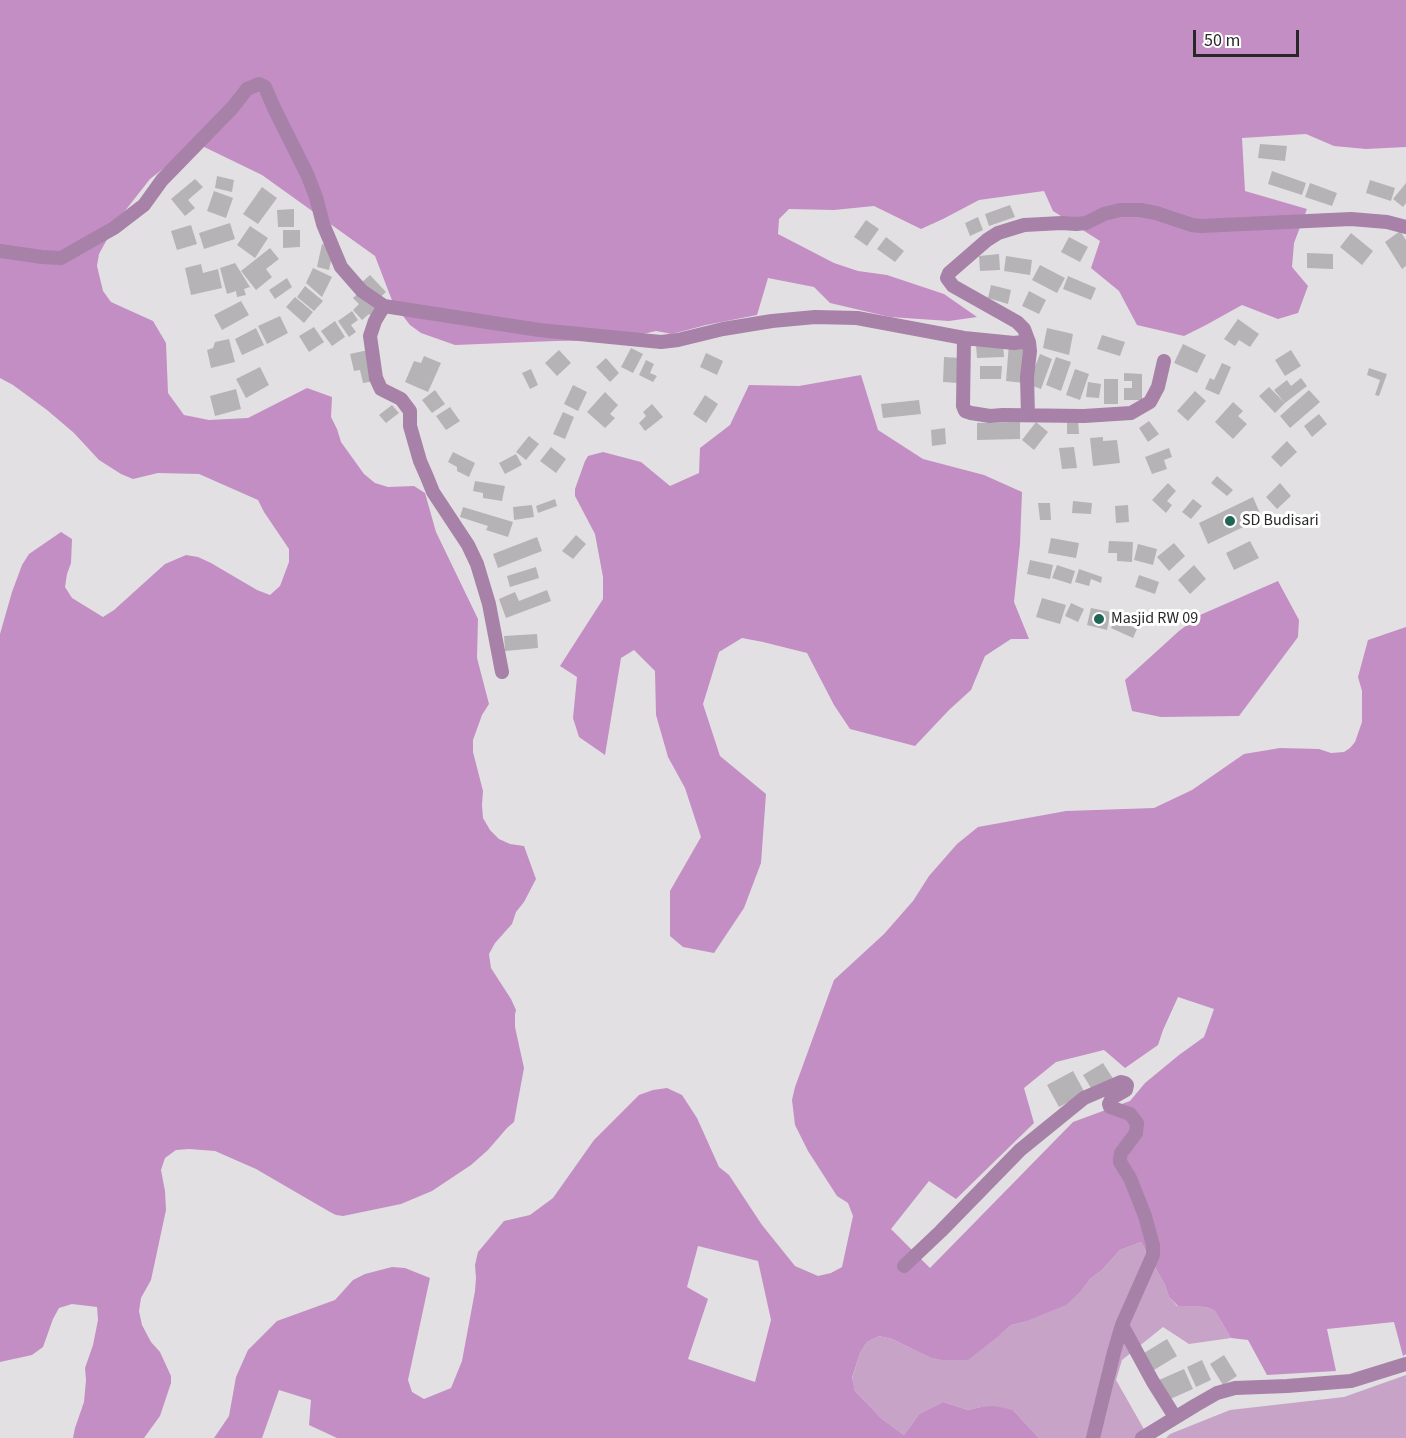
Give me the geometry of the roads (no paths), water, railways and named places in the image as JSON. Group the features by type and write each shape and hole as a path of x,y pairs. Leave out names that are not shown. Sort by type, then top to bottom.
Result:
{"street":[{"path":"0,251 61,258 114,228 144,205 162,180 233,107 247,89 259,84 265,87 307,174 323,225 341,267 362,291 384,306 539,330 661,342 772,321 815,317 857,318 964,338 1014,344 1022,342 1027,337"},
{"path":"1028,416 1027,377 1030,351 1024,329 1017,322 953,286 947,278 949,273 998,233 1024,225 1086,223 1104,214 1120,210 1156,213 1201,226 1351,219 1387,222 1406,227"},
{"path":"384,306 375,321 370,336 376,378 381,388 401,399 410,411 410,426 420,461 433,492 468,545 477,564 489,604 502,672"},
{"path":"964,338 963,406 965,411 990,416 1084,416 1131,413 1150,402 1158,387 1164,361"},
{"path":"904,1266 1020,1150 1084,1098 1121,1082 1125,1083 1126,1090 1112,1098 1109,1104 1110,1107 1130,1114 1137,1123 1136,1133 1121,1153 1120,1162 1130,1178 1145,1216 1153,1245 1153,1255 1122,1325 1093,1438"},
{"path":"1122,1325 1175,1417"},
{"path":"1142,1438 1217,1393 1235,1388 1351,1381 1406,1364"}],"place":[{"name":"SD Budisari","path":"1230,521"},
{"name":"Masjid RW 09","path":"1099,619"}]}
